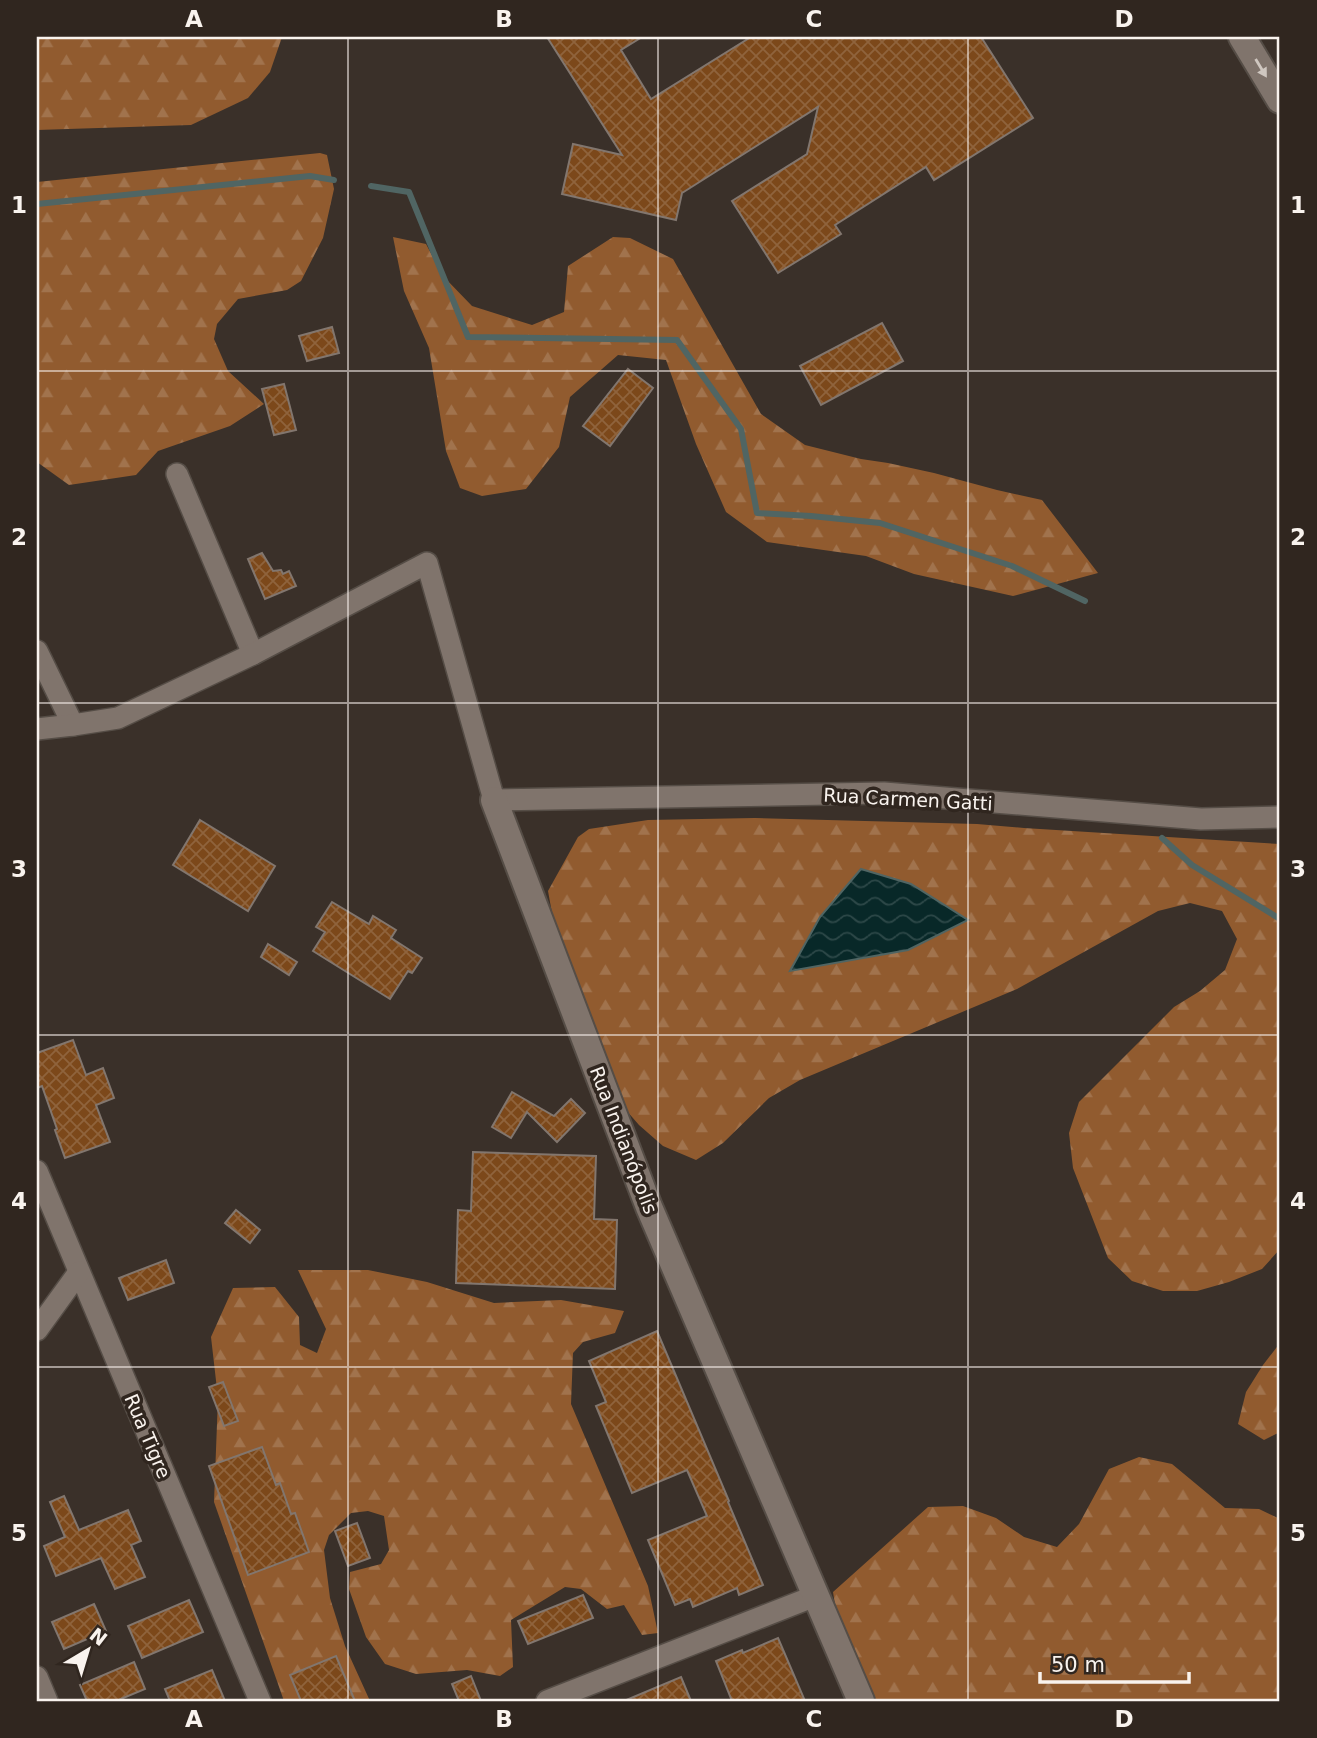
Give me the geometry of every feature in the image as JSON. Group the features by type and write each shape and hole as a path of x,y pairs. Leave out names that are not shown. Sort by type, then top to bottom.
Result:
{"street":[{"path":"1242,37 1280,100"},
{"path":"37,729 118,718 253,654 177,474"},
{"name":"Rua Indianópolis","path":"253,654 427,563 494,800 649,1207 861,1701"},
{"path":"37,651 73,726"},
{"name":"Rua Carmen Gatti","path":"494,800 884,793 1201,818 1280,817"},
{"name":"Rua Tigre","path":"37,1171 260,1701"},
{"path":"37,1330 79,1272"},
{"path":"547,1701 815,1596"},
{"path":"37,1677 47,1701"}],"green space":[{"path":"37,37 282,37 270,72 248,98 191,125 37,130"},
{"path":"320,153 327,155 334,189 323,238 301,281 287,290 238,299 217,324 214,339 228,371 264,404 230,426 158,451 136,475 69,485 37,462 37,182"},
{"path":"393,237 426,244 443,276 472,306 532,325 564,312 568,266 613,237 630,238 673,259 761,414 805,445 1042,500 1098,573 1013,596 914,574 866,556 767,542 726,512 696,444 666,360 618,355 570,397 559,447 526,489 482,496 460,488 446,451 429,348 404,291"},
{"path":"755,818 977,824 1280,844 1280,1249 1262,1269 1197,1291 1163,1291 1132,1281 1108,1258 1073,1168 1069,1133 1079,1102 1174,1007 1200,991 1225,970 1237,939 1222,911 1190,903 1158,911 1017,989 800,1080 769,1098 723,1143 696,1160 663,1146 639,1125 619,1102 560,957 548,891 578,837 589,829 648,820"},
{"path":"298,1270 368,1270 427,1282 494,1303 561,1300 624,1311 615,1333 583,1342 573,1353 571,1404 648,1586 658,1633 642,1635 624,1605 607,1609 581,1589 565,1587 511,1620 513,1667 500,1676 467,1670 416,1674 385,1664 366,1637 349,1589 350,1572 381,1564 389,1550 384,1516 368,1511 351,1513 329,1535 324,1550 330,1598 345,1646 370,1701 284,1701 214,1502 218,1398 211,1337 233,1288 275,1287 299,1317 300,1345 317,1353 326,1329"},
{"path":"1280,1343 1280,1432 1264,1440 1238,1424 1246,1392"},
{"path":"1139,1457 1172,1464 1225,1508 1259,1509 1280,1519 1280,1701 870,1701 839,1629 833,1592 928,1507 963,1506 996,1518 1024,1537 1057,1547 1079,1524 1109,1469"}],"water":[{"path":"861,869 911,884 968,920 908,950 790,971 820,917"}],"building":[{"path":"547,37 642,37 621,50 651,99 751,37 981,37 1033,118 934,180 926,167 835,225 841,234 778,273 732,201 807,154 818,107 682,193 676,220 562,194 573,144 622,155"},
{"path":"882,323 903,361 821,405 800,366"},
{"path":"332,327 339,353 307,361 299,336"},
{"path":"628,369 653,388 610,446 583,426"},
{"path":"284,384 296,430 274,435 262,389"},
{"path":"262,553 273,571 281,570 283,574 289,571 296,586 265,599 248,559"},
{"path":"200,820 275,866 248,911 173,865"},
{"path":"332,902 369,924 373,916 396,930 391,938 422,958 412,973 408,971 390,999 313,951 325,932 316,927"},
{"path":"268,944 297,962 289,975 261,957"},
{"path":"73,1040 86,1075 103,1068 114,1098 96,1105 110,1142 65,1158 42,1086 37,1088 37,1053"},
{"path":"512,1092 554,1116 571,1099 585,1113 557,1142 527,1112 511,1138 492,1127"},
{"path":"473,1152 596,1156 594,1219 617,1220 615,1289 456,1283 458,1210 471,1211"},
{"path":"236,1210 260,1230 250,1243 225,1223"},
{"path":"166,1260 174,1283 128,1300 119,1278"},
{"path":"657,1331 763,1585 739,1595 737,1588 693,1607 690,1599 675,1605 648,1540 707,1516 687,1470 632,1493 596,1406 606,1402 589,1361"},
{"path":"223,1382 238,1421 224,1426 209,1387"},
{"path":"262,1447 276,1485 280,1483 291,1514 295,1513 309,1552 248,1575 209,1466"},
{"path":"64,1496 79,1530 128,1510 141,1541 131,1545 145,1577 115,1589 101,1558 56,1576 44,1546 65,1537 50,1502"},
{"path":"357,1523 370,1558 348,1566 335,1531"},
{"path":"583,1595 593,1618 528,1644 518,1621"},
{"path":"189,1600 203,1632 142,1658 128,1626"},
{"path":"94,1604 106,1631 64,1649 52,1622"},
{"path":"778,1638 805,1701 732,1701 716,1661"},
{"path":"336,1656 355,1701 301,1701 290,1675"},
{"path":"134,1662 145,1689 116,1701 87,1701 80,1685"},
{"path":"212,1670 225,1701 170,1701 165,1689"},
{"path":"471,1676 481,1701 459,1701 452,1684"},
{"path":"681,1677 691,1701 624,1701"}],"waterway":[{"path":"37,204 310,176 334,180"},
{"path":"371,186 409,192 468,337 677,340 741,429 757,513 880,523 1012,566 1085,601"},
{"path":"1162,838 1192,865 1280,919"}]}
